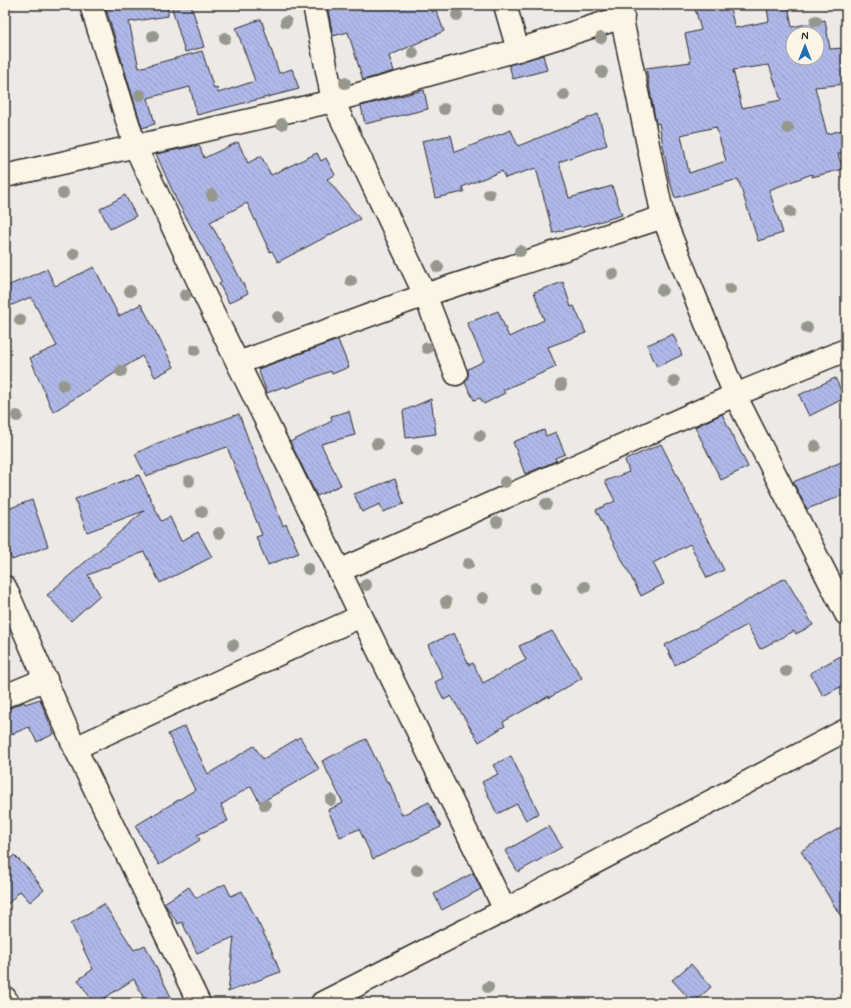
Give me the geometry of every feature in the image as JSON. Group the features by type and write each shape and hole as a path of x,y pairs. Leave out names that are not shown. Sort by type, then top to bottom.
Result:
{"street":[{"path":"91,5 135,146 238,363 505,910"},
{"path":"314,5 333,101 425,295 456,374"},
{"path":"505,5 518,50"},
{"path":"5,176 333,101 518,50 621,11 663,217 735,395 846,614"},
{"path":"238,363 425,295 663,217"},
{"path":"339,571 735,395 846,350"},
{"path":"5,587 75,748 199,1003"},
{"path":"75,748 361,616"},
{"path":"5,696 46,679"},
{"path":"322,1003 843,737"},
{"path":"5,998 8,1003"}],"building":[{"path":"105,5 168,5 168,16 129,22 139,68 202,51 214,89 217,88 218,93 255,81 236,28 261,19 279,73 292,69 299,89 197,115 190,87 148,98 155,124 142,128"},
{"path":"171,5 191,5 204,47 185,52"},
{"path":"327,5 430,5 432,12 436,10 444,31 389,56 394,71 363,80 348,32 333,36"},
{"path":"694,5 729,5 735,28 769,21 767,8 788,5 792,26 785,26 785,66 825,66 825,26 797,26 825,20 830,49 843,48 846,69 846,84 815,87 827,134 846,129 846,153 838,154 843,169 812,177 812,174 769,190 783,233 758,241 738,179 675,198 669,179 659,123 656,124 646,68 691,62 685,34 701,30","holes":["769,65 781,100 742,108 733,70","716,127 726,161 689,173 681,135"]},
{"path":"543,55 547,70 513,79 509,65"},
{"path":"424,90 428,109 365,124 361,106"},
{"path":"598,114 607,145 559,162 569,198 612,186 622,215 581,227 553,233 536,168 505,178 502,171 462,187 464,192 435,198 422,141 451,135 455,152 511,130 518,146"},
{"path":"238,142 248,163 261,156 271,175 317,153 321,161 326,158 335,175 327,179 360,219 278,262 272,251 270,252 247,203 210,222 248,293 229,303 219,284 222,282 177,201 156,154 199,145 204,158"},
{"path":"125,195 136,216 110,229 100,209"},
{"path":"94,267 119,316 141,304 174,367 155,377 142,356 53,412 30,358 57,346 31,297 5,308 5,287 47,269 55,286"},
{"path":"563,282 571,307 574,306 586,333 548,347 556,367 503,390 505,393 484,404 480,398 474,400 465,383 468,376 468,369 484,361 467,323 498,311 509,337 544,320 534,292"},
{"path":"673,334 682,355 657,367 647,345"},
{"path":"338,340 349,367 332,374 331,371 286,388 285,386 267,393 258,369"},
{"path":"835,378 845,398 809,416 799,395"},
{"path":"431,399 436,434 406,438 403,411"},
{"path":"349,411 355,435 321,444 341,485 317,496 290,442 332,421 331,416"},
{"path":"239,414 283,526 286,524 299,553 268,565 256,537 262,535 227,447 146,476 135,454 155,444"},
{"path":"722,414 748,467 721,480 695,427"},
{"path":"544,430 546,436 556,432 565,454 555,458 556,461 525,474 513,442"},
{"path":"661,444 724,570 707,578 690,544 653,563 664,584 641,596 596,510 615,501 605,481 629,472 625,460"},
{"path":"846,460 846,494 807,509 793,482"},
{"path":"139,475 161,521 170,517 181,541 198,532 212,557 160,583 144,552 88,575 100,595 71,621 47,595 144,511 87,532 75,499"},
{"path":"395,479 404,504 383,512 380,504 362,512 354,494"},
{"path":"32,500 48,546 12,560 5,542 5,510"},
{"path":"785,578 813,625 796,634 794,631 760,649 747,625 675,665 665,645 731,610"},
{"path":"552,631 582,678 549,698 549,696 503,722 505,726 479,742 451,696 444,700 435,682 443,678 428,645 454,633 469,665 473,663 483,683 526,660 519,646"},
{"path":"846,653 846,684 823,696 810,673"},
{"path":"40,699 54,734 37,742 29,727 5,737 5,710 24,702 25,704"},
{"path":"185,726 208,774 254,746 263,759 300,737 319,769 260,803 251,786 221,805 228,821 197,835 200,840 159,865 135,826 195,790 168,734"},
{"path":"366,739 387,782 389,781 402,815 429,802 441,827 373,859 359,829 340,837 328,810 343,803 322,761"},
{"path":"511,756 539,813 526,820 517,804 497,814 482,782 498,774 493,765"},
{"path":"846,824 846,925 801,851"},
{"path":"549,826 562,847 518,872 505,851"},
{"path":"14,855 28,869 44,890 30,902 20,891 5,907 5,865"},
{"path":"473,873 481,889 442,910 434,894"},
{"path":"225,884 231,896 242,891 270,946 280,972 228,992 234,937 197,953 182,922 178,924 164,903 189,887 196,898"},
{"path":"104,904 134,950 145,945 174,1003 146,1003 134,979 97,1003 94,1003 78,980 93,969 71,923"},
{"path":"691,964 711,987 693,1003 672,980"}]}
